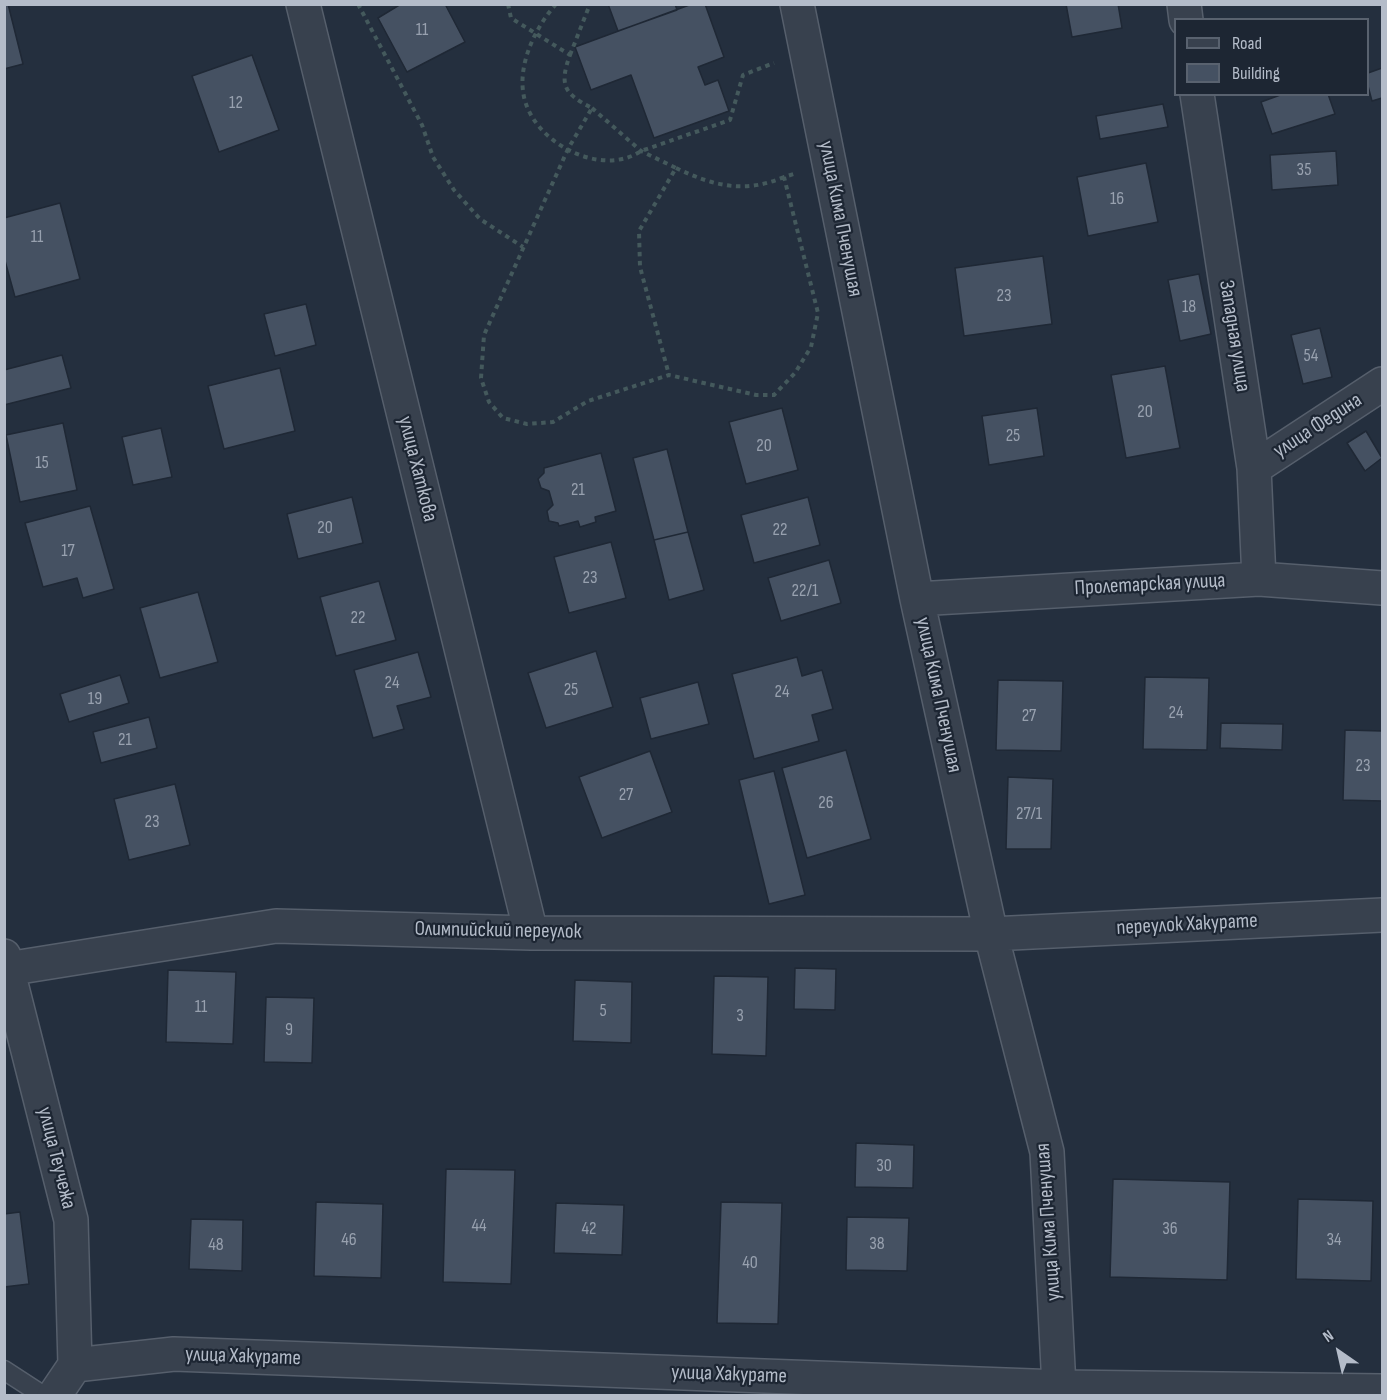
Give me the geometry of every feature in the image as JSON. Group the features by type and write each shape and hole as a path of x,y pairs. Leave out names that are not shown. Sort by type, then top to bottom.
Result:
{"street":[{"name":"улица Хаткова","path":"303,4 531,933"},
{"name":"улица Кима Пченушая","path":"797,4 917,599 991,934 1047,1152 1059,1387"},
{"name":"Западная улица","path":"1197,96 1254,468 1259,579"},
{"name":"улица Федина","path":"1254,468 1383,384"},
{"name":"Пролетарская улица","path":"917,599 1259,579 1383,588"},
{"name":"переулок Хакурате","path":"991,934 1383,915"},
{"name":"Олимпийский переулок","path":"6,963 276,926 531,933 991,934"},
{"name":"улица Теучежа","path":"6,963 71,1220 75,1365"},
{"name":"улица Хакурате","path":"75,1365 174,1354 1059,1387 1383,1391"},
{"path":"54,1395 75,1365"}],"lane":[{"path":"4,1370 44,1395"}],"path":[{"path":"358,4 422,125 433,157 454,190 480,219 523,247"},
{"path":"508,4 511,18 570,56"},
{"path":"556,4 544,17 538,35 522,63 524,97 535,121 553,140 568,149 600,161 631,158 641,151 730,120 742,75 807,51"},
{"path":"590,4 564,72 564,84 573,98 592,108 641,151 703,181 721,186 763,186 829,163"},
{"path":"592,108 568,149 484,335 481,378 489,402 502,418 527,424 553,422 588,400 669,375 756,395 774,395 795,373 811,347 818,314 784,177"},
{"path":"669,375 640,267 639,231 676,168"}],"building":[{"path":"4,4 8,4 23,64 4,69"},
{"path":"401,4 445,4 465,42 407,72 378,18"},
{"path":"608,4 675,4 677,10 618,31"},
{"path":"692,4 705,4 724,57 698,67 705,85 718,80 729,111 654,138 631,75 591,90 575,47"},
{"path":"1066,4 1118,4 1122,28 1072,37"},
{"path":"252,55 279,130 219,152 192,76"},
{"path":"1382,68 1382,98 1372,101 1369,90 1369,73"},
{"path":"1278,96 1329,96 1335,114 1272,134 1261,102"},
{"path":"1163,104 1168,127 1100,139 1096,116"},
{"path":"1336,151 1338,185 1272,190 1270,155"},
{"path":"1146,163 1158,222 1088,236 1077,177"},
{"path":"60,203 80,279 15,297 4,257 4,218"},
{"path":"1043,256 1052,324 964,336 955,268"},
{"path":"1199,274 1211,334 1180,341 1168,280"},
{"path":"306,304 316,345 275,356 264,314"},
{"path":"1320,328 1332,377 1303,384 1291,335"},
{"path":"62,355 71,388 4,405 4,370"},
{"path":"1165,366 1180,448 1126,458 1111,375"},
{"path":"280,368 295,431 224,449 208,386"},
{"path":"782,408 798,470 746,484 729,422"},
{"path":"1037,408 1044,456 989,465 982,416"},
{"path":"63,423 77,490 20,502 6,435"},
{"path":"161,428 172,477 133,485 122,437"},
{"path":"1366,431 1382,458 1365,471 1347,443"},
{"path":"667,449 688,532 654,540 633,458"},
{"path":"601,453 616,511 595,517 596,522 580,527 578,521 559,526 558,523 549,521 547,511 553,505 549,491 541,488 538,479 544,473 544,468"},
{"path":"352,497 363,543 298,559 287,514"},
{"path":"808,497 820,545 754,563 741,515"},
{"path":"90,506 114,589 83,598 77,578 43,587 25,523"},
{"path":"688,532 704,590 669,600 654,540"},
{"path":"611,542 626,598 569,613 554,557"},
{"path":"829,560 841,603 781,621 768,578"},
{"path":"379,581 396,640 336,656 320,597"},
{"path":"198,592 218,662 160,678 140,608"},
{"path":"596,651 613,707 546,728 528,673"},
{"path":"418,652 431,697 397,706 404,729 373,738 354,670"},
{"path":"797,657 802,676 822,670 833,709 812,715 819,741 754,759 732,674"},
{"path":"120,675 129,703 69,722 60,694"},
{"path":"1145,677 1209,678 1207,750 1143,749"},
{"path":"998,680 1063,681 1061,751 996,750"},
{"path":"698,682 709,724 651,739 640,698"},
{"path":"149,717 157,748 101,763 93,732"},
{"path":"1221,723 1283,724 1282,750 1220,748"},
{"path":"1345,730 1382,731 1382,801 1343,800"},
{"path":"846,750 871,839 807,858 782,768"},
{"path":"650,751 672,812 602,838 579,777"},
{"path":"774,771 805,895 769,904 739,780"},
{"path":"1008,777 1053,779 1051,849 1006,849"},
{"path":"175,784 190,845 129,860 114,799"},
{"path":"795,968 836,969 835,1010 794,1009"},
{"path":"168,970 236,972 233,1044 166,1042"},
{"path":"714,976 768,977 766,1056 712,1054"},
{"path":"575,980 632,982 631,1043 573,1041"},
{"path":"266,997 314,998 312,1063 264,1062"},
{"path":"856,1143 914,1145 913,1188 855,1187"},
{"path":"446,1169 515,1170 511,1284 443,1282"},
{"path":"1113,1179 1230,1182 1227,1280 1110,1277"},
{"path":"1298,1199 1373,1201 1371,1281 1296,1279"},
{"path":"316,1202 383,1204 381,1278 314,1276"},
{"path":"721,1202 782,1203 778,1324 717,1323"},
{"path":"556,1203 624,1205 622,1255 554,1253"},
{"path":"20,1212 29,1284 4,1287 4,1214"},
{"path":"847,1217 909,1218 907,1271 846,1270"},
{"path":"191,1219 243,1220 242,1271 189,1269"}]}
